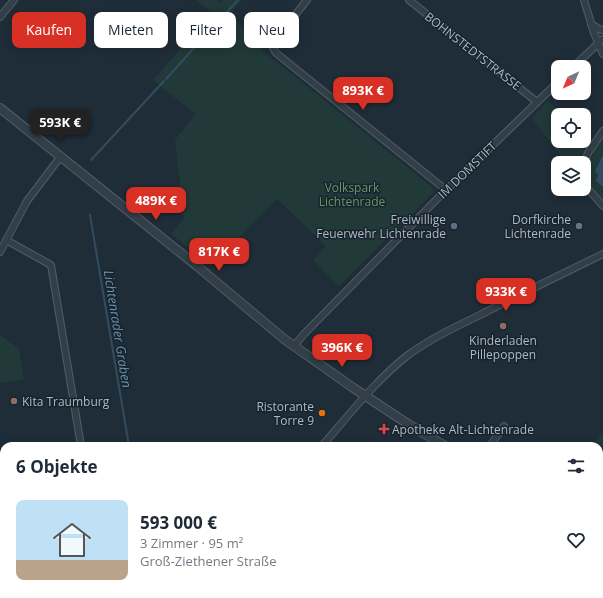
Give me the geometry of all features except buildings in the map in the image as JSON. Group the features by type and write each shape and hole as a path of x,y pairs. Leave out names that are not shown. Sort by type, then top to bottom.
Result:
{"street":[{"path":"0,17 14,0"},
{"path":"308,0 275,41 273,48 278,56 446,190"},
{"name":"BOHNSTEDTSTRASSE","path":"409,0 537,102"},
{"path":"584,0 591,24 603,54"},
{"path":"591,24 603,30"},
{"path":"580,60 603,39"},
{"name":"IM DOMSTIFT","path":"294,346 304,334 446,190 551,89"},
{"path":"0,108 61,156 270,328 323,368 408,424 438,442"},
{"path":"587,156 603,131"},
{"path":"0,252 27,201 61,156"},
{"path":"591,192 603,206"},
{"path":"6,240 51,265 80,442"},
{"path":"325,442 365,396 395,366 418,348 501,304 603,254"},
{"path":"493,442 504,426"}],"green space":[{"name":"Volkspark Lichtenrade","path":"196,0 216,0 220,3 223,0 242,0 232,12 211,12"},
{"name":"Volkspark Lichtenrade","path":"236,21 244,27 244,48 264,48 262,50 432,187 434,192 339,286 313,260 326,246 277,199 211,266 171,234 184,218 175,140 195,114 153,80 181,48 236,48"},
{"path":"548,101 554,108 551,108 551,143 532,118"},
{"path":"603,139 603,155 596,181 603,187 603,201 591,187 591,158 594,151"},
{"path":"555,148 581,148 585,152 582,156 562,156"},
{"path":"0,335 19,349 24,379 0,383"},
{"path":"603,434 603,442 594,442"}],"water":[{"path":"603,155 603,187 596,181 598,175 595,171"}],"waterway":[{"name":"Lichtenrader Graben","path":"227,12 238,0"},
{"name":"Lichtenrader Graben","path":"166,79 194,48"},
{"name":"Lichtenrader Graben","path":"91,160 164,81"},
{"name":"Lichtenrader Graben","path":"90,215 128,442"}],"place":[{"name":"Freiwillige Feuerwehr Lichtenrade","path":"454,226"},
{"name":"Dorfkirche Lichtenrade","path":"579,226"},
{"name":"Kinderladen Pillepoppen","path":"503,326"},
{"name":"Kita Traumburg","path":"14,401"},
{"name":"Ristorante Torre 9","path":"322,413"},
{"name":"Apotheke Alt-Lichtenrade","path":"384,429"}]}
